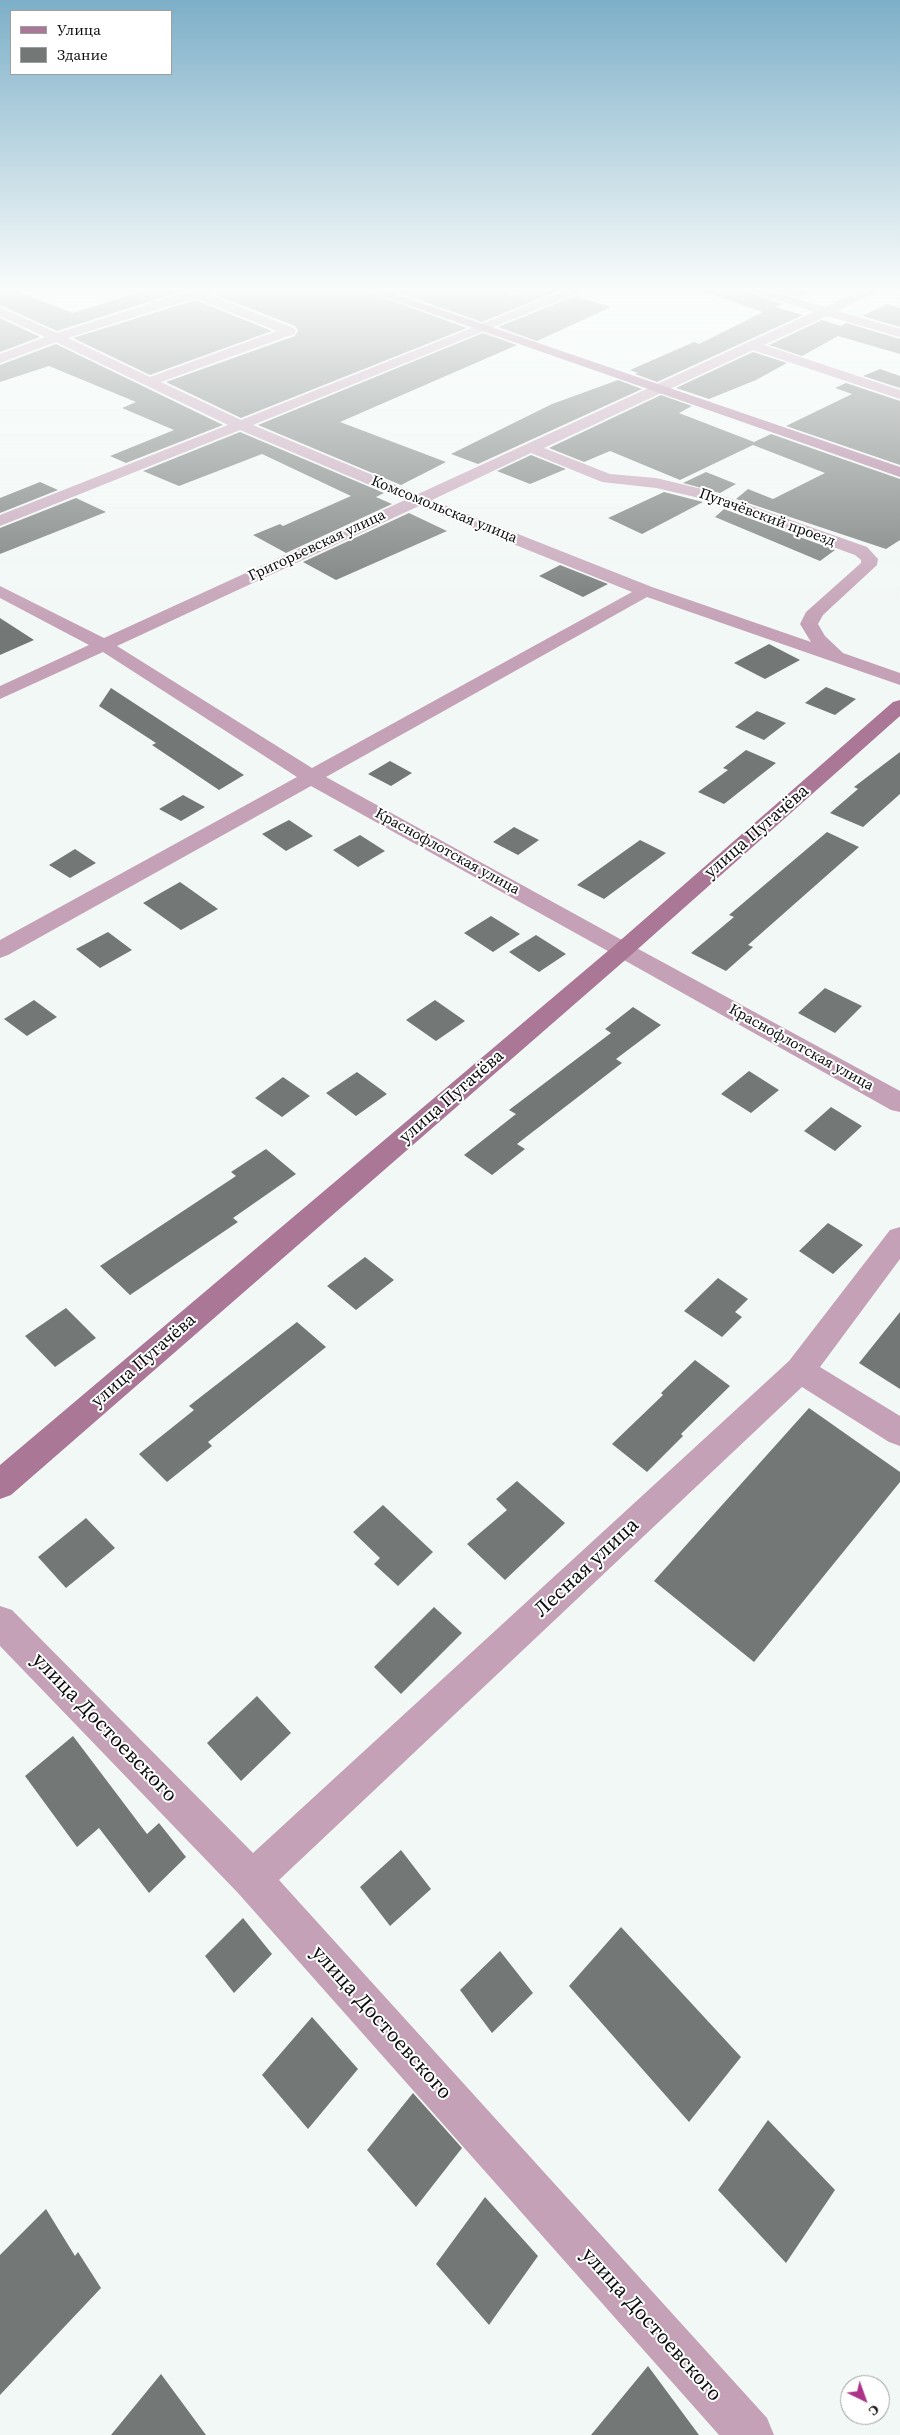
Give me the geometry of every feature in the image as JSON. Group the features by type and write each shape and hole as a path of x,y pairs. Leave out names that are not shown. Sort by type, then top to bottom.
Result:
{"main road":[{"path":"691,401 900,472"},
{"name":"улица Пугачёва","path":"0,1485 623,950 900,706"}],"street":[{"name":"Комсомольская улица","path":"188,401 240,425 416,499 646,591 900,679"},
{"path":"0,521 301,401"},
{"name":"Григорьевская улица","path":"0,693 105,646 416,499 637,401"},
{"name":"Пугачёвский проезд","path":"532,448 608,479 656,483 700,493 861,551 870,558 869,565 815,612 809,624 818,640 837,657"},
{"name":"Краснофлотская улица","path":"0,591 105,646 313,778 900,1103"},
{"path":"0,950 313,778 646,591"},
{"name":"Лесная улица","path":"252,1879 800,1370 900,1238"},
{"path":"800,1370 900,1432"},
{"name":"улица Достоевского","path":"0,1622 252,1879 750,2435"}],"building":[{"path":"133,401 173,401 223,425 126,463 110,456 174,430 122,408 136,402"},
{"path":"205,401 285,401 241,418"},
{"path":"318,401 389,401 340,422 446,462 401,485 258,425"},
{"path":"561,401 617,401 478,464 451,454"},
{"path":"649,401 677,401 692,406 679,413 754,442 771,434 900,479 900,540 886,549 736,499 748,489 773,499 825,473 753,445 680,480 610,451 584,462 549,448"},
{"path":"838,401 900,401 900,465 786,426"},
{"path":"240,432 384,493 376,497 392,504 286,553 253,535 280,524 283,526 351,496 262,454 179,486 143,471"},
{"path":"531,455 566,469 530,484 497,471"},
{"path":"706,472 736,484 720,493 683,483"},
{"path":"40,482 58,490 0,513 0,498"},
{"path":"664,492 703,502 642,534 608,518"},
{"path":"76,498 106,512 0,554 0,528"},
{"path":"724,509 835,550 820,561 715,517"},
{"path":"409,513 447,531 336,580 303,562"},
{"path":"560,565 608,584 583,597 539,576"},
{"path":"0,618 34,640 0,655"},
{"path":"769,644 800,660 765,679 734,663"},
{"path":"826,687 856,699 835,715 805,703"},
{"path":"111,688 244,775 219,790 152,745 156,743 99,706"},
{"path":"757,711 786,723 764,740 735,727"},
{"path":"746,750 776,763 724,804 698,792 728,770 723,768"},
{"path":"900,752 900,794 863,827 830,813 858,789 854,787"},
{"path":"390,761 412,773 391,786 368,774"},
{"path":"183,795 205,807 181,821 159,809"},
{"path":"289,820 313,836 286,851 262,834"},
{"path":"514,827 539,840 518,855 493,842"},
{"path":"827,832 859,847 748,945 753,947 726,971 691,953 734,917 729,915"},
{"path":"360,835 385,851 358,867 333,850"},
{"path":"640,840 666,853 604,899 577,885"},
{"path":"75,849 96,863 70,878 49,865"},
{"path":"180,882 218,909 181,930 143,903"},
{"path":"491,916 520,934 493,952 464,933"},
{"path":"108,932 132,950 100,968 76,949"},
{"path":"536,935 566,954 539,972 509,952"},
{"path":"825,988 862,1006 835,1033 798,1013"},
{"path":"34,1000 57,1017 27,1036 4,1019"},
{"path":"435,1000 465,1021 436,1041 406,1020"},
{"path":"633,1007 661,1025 616,1059 622,1063 517,1144 525,1149 492,1175 464,1155 516,1114 509,1110 611,1033 605,1029"},
{"path":"749,1071 779,1090 751,1113 721,1094"},
{"path":"357,1072 387,1094 356,1116 326,1093"},
{"path":"283,1077 310,1096 282,1117 255,1098"},
{"path":"831,1107 862,1126 835,1151 804,1131"},
{"path":"266,1149 296,1174 233,1218 238,1222 130,1295 100,1266 236,1176 231,1172"},
{"path":"828,1223 863,1245 833,1274 799,1251"},
{"path":"365,1257 394,1280 356,1310 327,1286"},
{"path":"718,1278 748,1299 735,1312 742,1317 722,1337 684,1311"},
{"path":"66,1308 96,1338 55,1367 25,1336"},
{"path":"900,1312 900,1389 859,1363"},
{"path":"297,1322 326,1347 208,1442 212,1446 167,1482 139,1454 194,1410 189,1406"},
{"path":"695,1360 730,1386 681,1434 683,1436 647,1472 612,1444 663,1395 661,1393"},
{"path":"809,1408 900,1472 900,1482 754,1662 654,1581"},
{"path":"517,1481 565,1523 505,1580 467,1544 507,1510 496,1499"},
{"path":"383,1505 433,1552 398,1586 374,1564 380,1558 353,1532"},
{"path":"86,1518 115,1548 66,1588 38,1557"},
{"path":"434,1607 462,1633 401,1694 374,1667"},
{"path":"257,1696 291,1733 241,1781 207,1743"},
{"path":"73,1736 147,1834 159,1823 186,1857 149,1893 99,1828 77,1847 25,1776"},
{"path":"401,1850 431,1889 390,1926 360,1887"},
{"path":"243,1918 272,1954 234,1993 205,1956"},
{"path":"621,1927 741,2057 689,2122 569,1986"},
{"path":"500,1951 533,1993 492,2033 460,1990"},
{"path":"312,2017 358,2069 308,2129 262,2075"},
{"path":"413,2093 462,2148 416,2207 367,2150"},
{"path":"768,2120 835,2190 786,2263 718,2190"},
{"path":"485,2197 538,2256 489,2325 436,2264"},
{"path":"46,2209 75,2256 78,2252 101,2288 0,2395 0,2255"},
{"path":"648,2366 699,2435 591,2435"},
{"path":"161,2374 206,2435 111,2435"}]}
